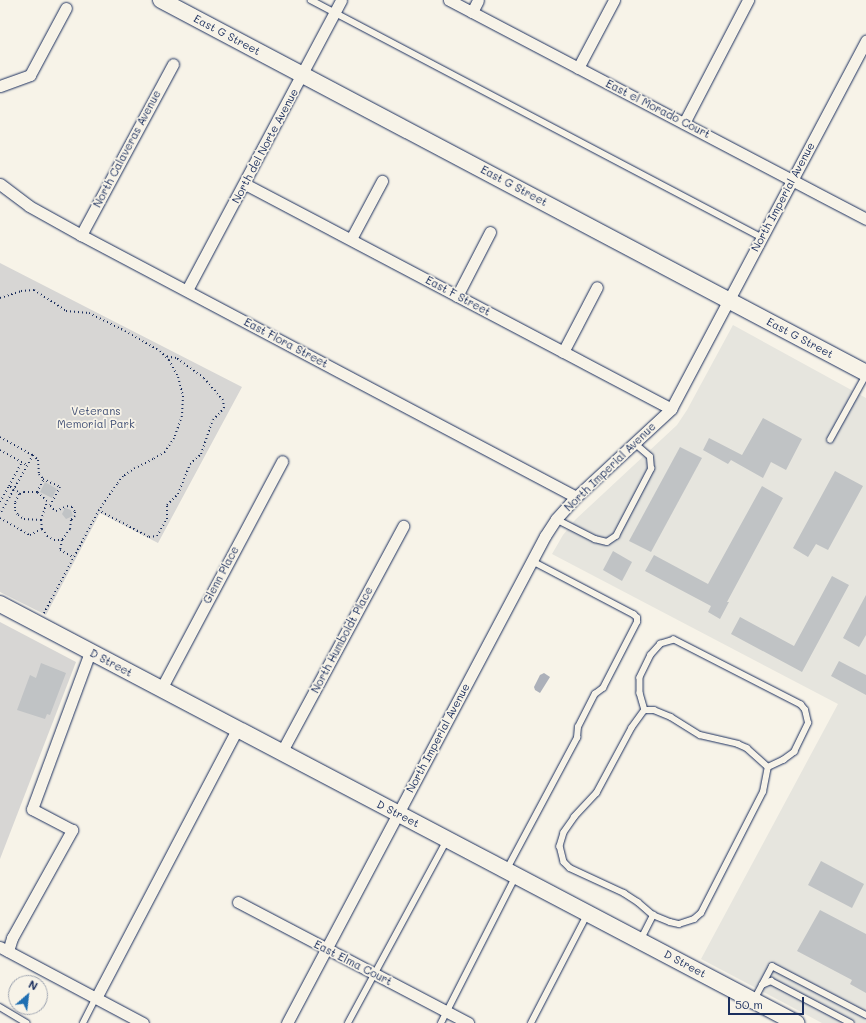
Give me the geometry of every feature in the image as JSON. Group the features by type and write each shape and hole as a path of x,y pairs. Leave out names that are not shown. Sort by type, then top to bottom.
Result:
{"street":[{"name":"East G Street","path":"161,0 866,374"},
{"name":"North del Norte Avenue","path":"187,290 245,184 341,0"},
{"name":"East el Morado Court","path":"449,0 866,219"},
{"path":"472,12 478,0"},
{"path":"578,68 614,0"},
{"path":"684,123 748,0"},
{"path":"0,86 30,75 66,8"},
{"name":"North Imperial Avenue","path":"287,1023 327,950 531,561 556,519 576,497 671,409 866,40"},
{"name":"North Calaveras Avenue","path":"81,235 173,64"},
{"path":"351,239 382,181"},
{"name":"East Flora Street","path":"0,184 29,206 81,235 576,497"},
{"name":"East F Street","path":"245,184 671,409"},
{"path":"457,296 490,232"},
{"path":"563,352 597,287"},
{"name":"Glenn Place","path":"161,689 282,461"},
{"name":"North Humboldt Place","path":"281,753 403,526"},
{"name":"D Street","path":"0,604 796,1023"},
{"path":"90,652 32,809 72,830 12,938 4,949 143,1023"},
{"path":"96,998 237,730"},
{"name":"East Elma Court","path":"238,902 468,1023"}],"lane":[{"path":"311,0 761,237"},
{"path":"830,440 866,374"},
{"path":"556,519 595,539 606,542 616,536 651,469 650,457 634,443"},
{"path":"441,1023 511,873 577,738 578,727 595,694 603,688 637,622 637,618 634,615 531,561"},
{"path":"645,710 640,693 640,678 652,655 661,644 667,641 680,642 795,702 805,710 808,723 794,752 783,760 768,767"},
{"path":"645,710 654,710 671,716 700,735 738,744 747,748 768,767"},
{"path":"645,710 632,728 597,793 566,829 560,846 564,862 570,868 624,893 638,902 653,915 679,924 691,920 701,913 763,792 768,767"},
{"path":"348,1023 447,840"},
{"path":"531,1023 588,913"},
{"path":"640,941 653,915"},
{"path":"753,1001 772,966 866,1015"},
{"path":"762,985 771,981 851,1023"},
{"path":"83,1023 96,998"},
{"path":"0,1007 27,1023"}],"path":[{"path":"0,298 21,291 34,290 66,311 89,314 125,331 165,355 178,377 183,396 182,416 174,438 165,452 123,476 98,510 44,613"},
{"path":"98,510 149,537 157,536 167,519 167,505 178,494 190,464 200,454 213,420 224,408 223,400 204,378 176,358 165,355"},
{"path":"0,437 33,455 38,460 39,474 44,480 60,487 50,506"},
{"path":"0,450 27,465"},
{"path":"0,513 33,455"},
{"path":"0,502 22,462"},
{"path":"37,492 44,480"},
{"path":"9,486 21,494 37,492 47,501 41,520 42,529 47,536 54,540 62,540"},
{"path":"21,494 15,503 15,510 18,515 24,519 41,520"},
{"path":"45,505 50,506 56,511 67,506 72,507 75,512 75,516 71,520 70,529 62,540 60,550 73,557"},
{"path":"0,518 30,535 42,529"}],"shaded area":[{"path":"733,325 866,398 866,1023 822,1023 701,959 838,704 552,554 563,535 575,520 677,425 687,410"},
{"path":"544,673 550,677 540,693 535,690 534,687 540,675"}],"green space":[{"name":"Veterans Memorial Park","path":"0,263 242,387 158,543 100,513 46,615 0,592"},
{"path":"0,622 76,662 0,859"}],"building":[{"path":"763,418 802,439 786,470 771,462 763,478 731,460 728,464 703,450 709,438 742,455"},
{"path":"680,447 702,458 651,552 629,541"},
{"path":"835,471 863,486 828,550 816,544 808,557 793,548"},
{"path":"45,482 57,489 52,498 40,492"},
{"path":"762,486 783,498 727,602 729,602 720,619 708,612 711,606 645,571 654,555 708,584"},
{"path":"65,508 71,510 73,516 66,519 62,514"},
{"path":"613,551 632,562 622,581 603,570"},
{"path":"832,576 849,585 802,672 731,634 740,617 794,646"},
{"path":"866,595 866,635 859,647 843,638"},
{"path":"839,661 866,675 866,695 831,676"},
{"path":"41,663 66,673 50,715 47,714 45,719 17,710 30,675 36,678"},
{"path":"821,861 864,884 852,908 808,885"},
{"path":"820,910 866,934 866,993 850,984 852,980 797,951"}]}
